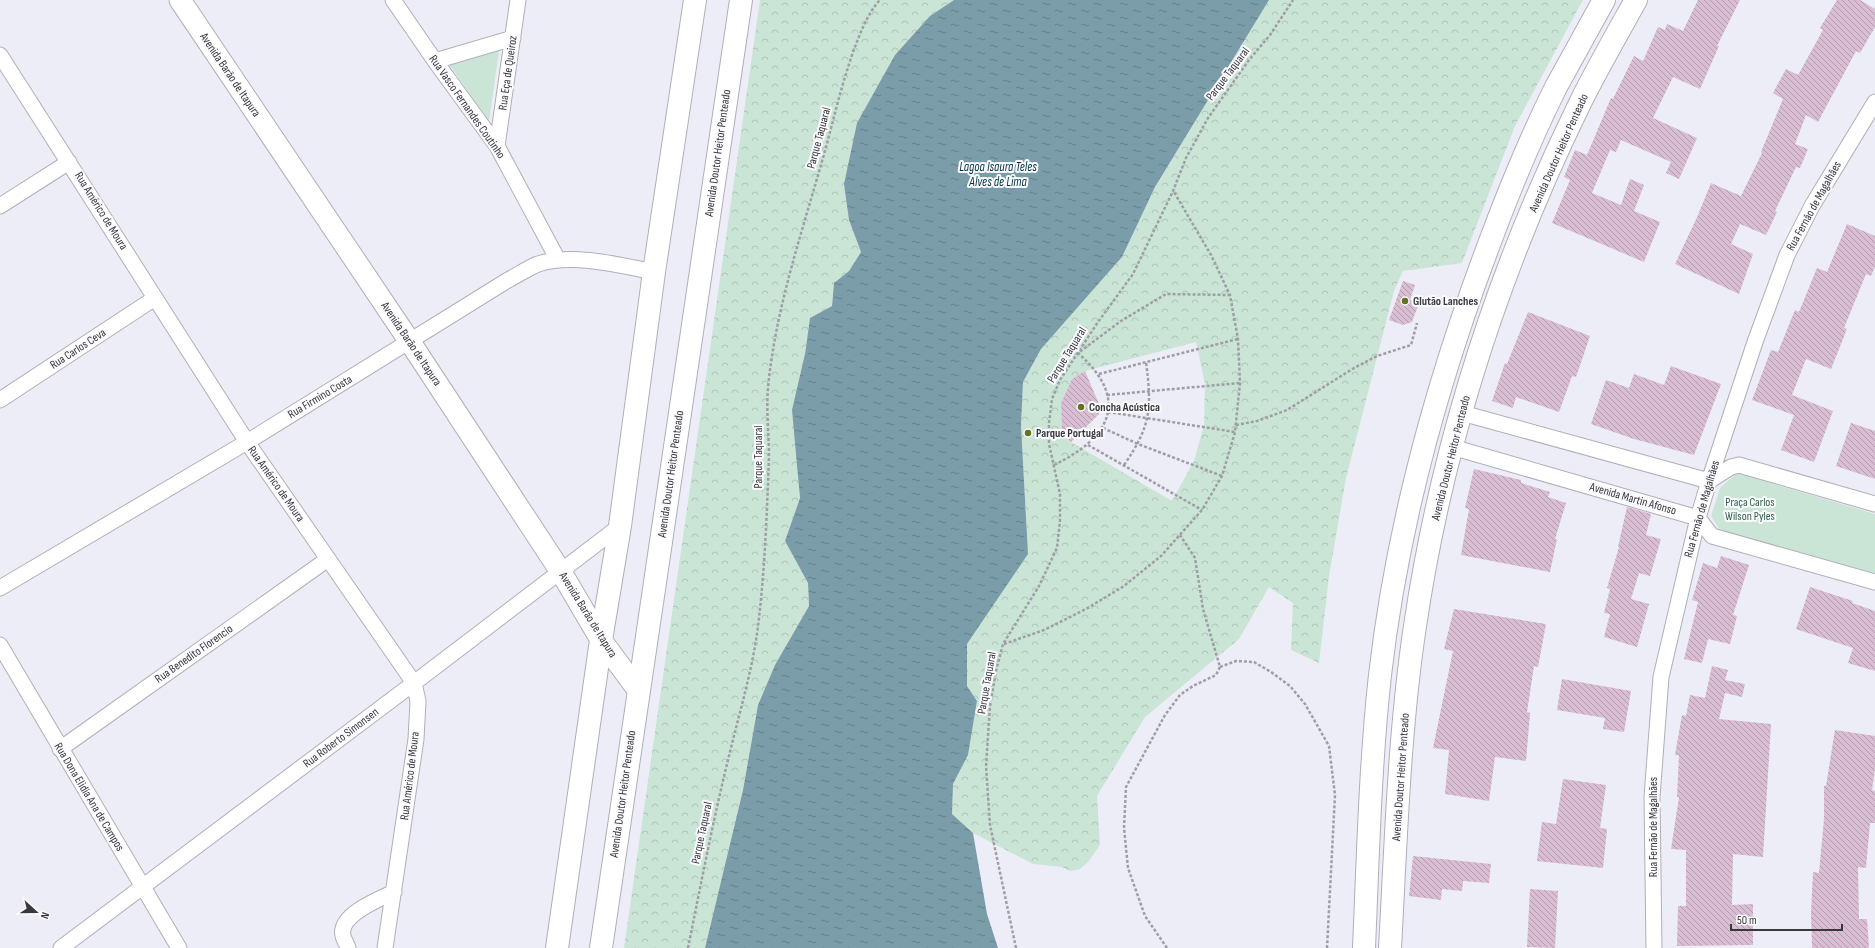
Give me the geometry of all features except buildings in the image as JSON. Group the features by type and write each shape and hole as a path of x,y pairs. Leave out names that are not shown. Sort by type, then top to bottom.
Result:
{"main road":[{"name":"Avenida Barão de Itapura","path":"165,0 404,346"},
{"name":"Avenida Barão de Itapura","path":"180,0 555,576 638,690"},
{"path":"557,948 601,640 620,526 654,272 695,0"},
{"name":"Avenida Doutor Heitor Penteado","path":"601,948 741,0"},
{"path":"1364,948 1373,757 1381,674 1403,535 1419,467 1454,341 1501,212 1556,89 1604,0"},
{"name":"Avenida Doutor Heitor Penteado","path":"1390,948 1403,729 1415,627 1434,523 1452,447 1491,314 1540,192 1582,100 1636,0"},
{"name":"Avenida Barão de Itapura","path":"555,576 588,640 593,658 593,694"}],"street":[{"name":"Rua Vasco Fernandes Coutinho","path":"393,0 497,146 558,260"},
{"name":"Rua Eça de Queiroz","path":"497,146 518,0"},
{"path":"435,61 513,38"},
{"name":"Rua Américo de Moura","path":"0,55 247,442 414,683 418,701 416,740 385,948"},
{"name":"Rua Fernão de Magalhães","path":"1654,948 1652,798 1660,677 1698,518 1708,481 1755,342 1787,255 1812,206 1875,102"},
{"path":"0,206 69,162"},
{"name":"Rua Firmino Costa","path":"0,588 247,442 514,277 537,265 558,260 603,263 654,272"},
{"name":"Rua Carlos Ceva","path":"0,400 155,298"},
{"path":"1462,413 1708,481 1731,467 1739,465 1875,504"},
{"name":"Avenida Martin Afonso","path":"1452,447 1698,518"},
{"path":"1698,518 1712,536 1875,582"},
{"name":"Rua Roberto Simonsen","path":"61,948 620,526"},
{"name":"Rua Benedito Florencio","path":"60,748 328,558"},
{"name":"Rua Dona Elidia Ana de Campos","path":"0,645 179,948"},
{"path":"348,948 343,935 347,921 360,909 394,892"}],"path":[{"name":"Parque Taquaral","path":"688,948 725,772 751,670 759,618 769,454 768,390 776,328 848,71 862,31 875,5 880,0"},
{"name":"Parque Taquaral","path":"1016,948 990,825 986,766 990,706 996,671 1003,644 1039,586 1057,548 1060,521 1060,494 1049,444 1049,423 1052,399 1060,380 1133,274 1174,191 1186,158 1208,118 1249,60 1270,35 1293,0"},
{"path":"1003,644 1044,630 1086,609 1124,586 1161,556 1180,535 1202,510 1222,476 1236,432 1240,383 1238,339 1230,295 1208,248 1174,191"},
{"path":"1054,465 1067,459 1088,444 1103,428 1108,412 1107,395 1099,374 1078,353 1121,321 1166,294 1230,295"},
{"path":"1236,425 1257,421 1287,410 1354,368 1377,356 1411,345 1417,323"},
{"path":"1099,374 1238,339"},
{"path":"1124,465 1138,444 1148,418 1150,390 1146,362"},
{"path":"1107,395 1240,383"},
{"path":"1108,412 1236,432"},
{"path":"1103,428 1138,444 1222,476"},
{"path":"1088,444 1202,510"},
{"path":"1180,535 1195,558 1203,609 1220,667"},
{"path":"1167,948 1145,916 1128,868 1124,828 1126,787 1165,715 1180,695 1193,686 1216,675 1220,667 1236,661 1254,662 1290,686 1304,704 1329,746 1335,795 1327,948"}],"green space":[{"path":"760,0 954,0 930,16 849,220 861,252 849,271 834,283 832,306 810,318 805,354 798,470 800,498 785,541 808,583 809,606 775,665 758,705 743,790 705,948 624,948"},
{"path":"1269,0 1583,0 1515,126 1462,263 1403,271 1394,291 1346,478 1329,576 1319,663 1291,650 1293,603 1269,587 1239,639 1145,717 1097,796 1100,845 1088,862 1080,869 1070,871 1062,867 1033,864 973,833 952,814 953,784 968,755 977,701 967,686 967,644 1028,554 1021,426 1023,382 1041,349 1122,257 1155,187","holes":["1196,342 1205,384 1204,425 1194,461 1172,501 1071,442 1062,431 1061,403 1072,379 1085,371"]},
{"path":"500,44 489,121 448,63"},
{"name":"Praça Carlos Wilson Pyles","path":"1737,473 1875,514 1875,577 1722,533 1711,516 1720,488"}],"water":[{"name":"Lagoa Isaura Teles Alves de Lima","path":"954,0 1269,0 1155,187 1122,257 1041,349 1023,382 1021,426 1028,554 967,644 967,686 977,701 968,755 953,784 952,814 973,833 987,914 998,948 705,948 743,790 758,705 775,665 809,606 808,583 785,541 800,498 792,410 805,354 810,318 832,306 834,283 849,271 861,252 849,220 844,184 857,123 895,55 930,16"}],"place":[{"name":"Glutão Lanches","path":"1405,301"},
{"name":"Concha Acústica","path":"1081,407"},
{"name":"Parque Portugal","path":"1028,433"}]}
